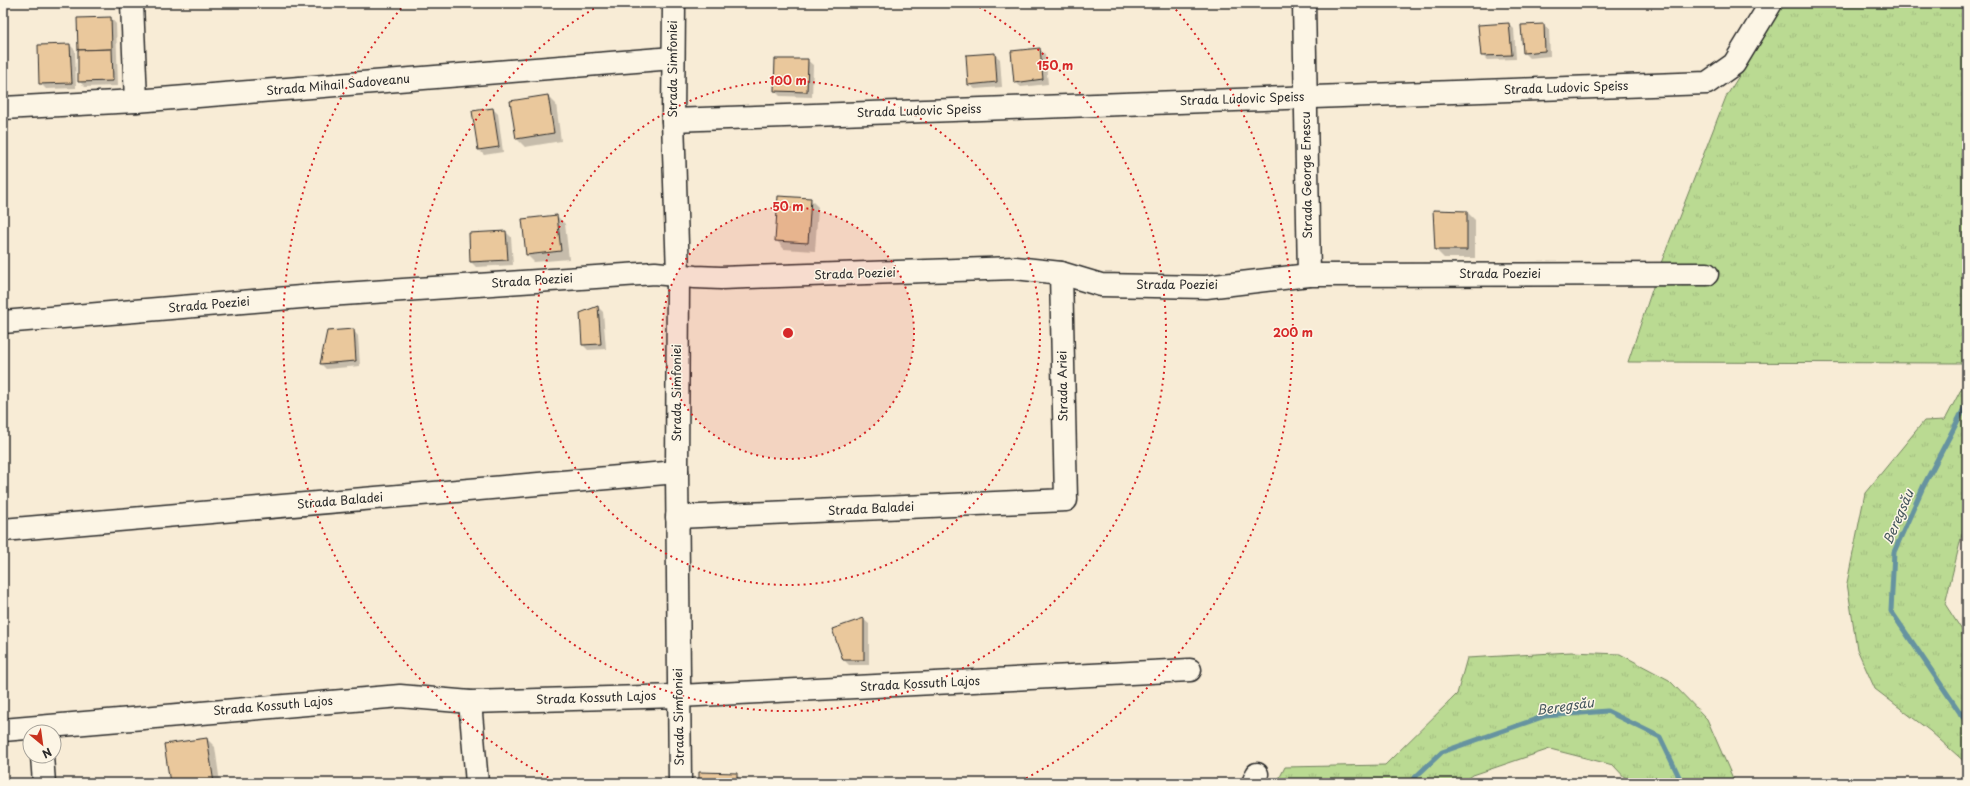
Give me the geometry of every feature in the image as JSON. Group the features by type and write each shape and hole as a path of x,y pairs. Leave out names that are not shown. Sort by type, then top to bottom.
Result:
{"street":[{"path":"132,3 136,101"},
{"name":"Strada Simfoniei","path":"674,3 673,120 678,276 676,472 680,783"},
{"name":"Strada George Enescu","path":"1304,3 1309,275"},
{"name":"Strada Ludovic Speiss","path":"673,120 1305,96 1707,84 1734,64 1772,3"},
{"name":"Strada Mihail Sadoveanu","path":"3,108 136,101 673,58"},
{"name":"Strada Poeziei","path":"3,322 313,296 655,272 678,276 721,278 1015,268 1061,273 1101,285 1206,287 1309,275 1707,274"},
{"name":"Strada Ariei","path":"1061,273 1066,500"},
{"name":"Strada Baladei","path":"3,530 676,472"},
{"name":"Strada Baladei","path":"677,517 1066,500"},
{"name":"Strada Kossuth Lajos","path":"62,727 400,696 470,702 678,696 1190,670"},
{"path":"470,702 477,783"},
{"name":"Strada Kossuth Lajos","path":"3,730 22,729"},
{"path":"43,764 44,783"}],"green space":[{"path":"1784,3 1967,3 1967,363 1628,362 1661,263 1726,97"},
{"path":"1967,378 1967,514 1945,604 1967,638 1967,764 1930,731 1875,689 1857,649 1847,583 1865,493 1924,421 1945,420"},
{"path":"1571,652 1620,654 1669,680 1707,719 1735,783 1630,783 1613,765 1550,749 1473,775 1462,783 1277,783 1285,767 1385,765 1457,694 1467,658"}],"building":[{"path":"994,3 1008,3 1008,6 994,6"},
{"path":"111,17 112,49 78,50 77,18"},
{"path":"1509,23 1512,55 1481,56 1478,25"},
{"path":"1544,24 1545,51 1523,53 1521,25"},
{"path":"70,44 72,83 39,84 38,45"},
{"path":"1040,48 1043,79 1014,83 1011,51"},
{"path":"112,49 113,81 78,82 78,50"},
{"path":"995,53 997,82 968,85 966,55"},
{"path":"775,59 808,59 807,92 774,91"},
{"path":"548,95 554,133 516,139 510,101"},
{"path":"493,108 499,147 478,150 472,111"},
{"path":"778,196 811,198 808,243 775,241"},
{"path":"1433,210 1467,211 1467,250 1435,250"},
{"path":"557,215 561,251 526,255 522,219"},
{"path":"506,231 508,260 470,262 469,233"},
{"path":"598,306 601,344 582,345 580,313"},
{"path":"354,329 356,361 320,364 327,331"},
{"path":"864,618 864,660 843,660 832,629"},
{"path":"207,738 214,783 170,783 164,744"},
{"path":"699,772 737,773 737,783 699,783"}],"waterway":[{"name":"Beregsău","path":"1967,403 1923,487 1894,552 1891,611 1967,723"},
{"name":"Beregsău","path":"1409,783 1442,752 1545,716 1607,711 1660,737 1682,783"}]}
